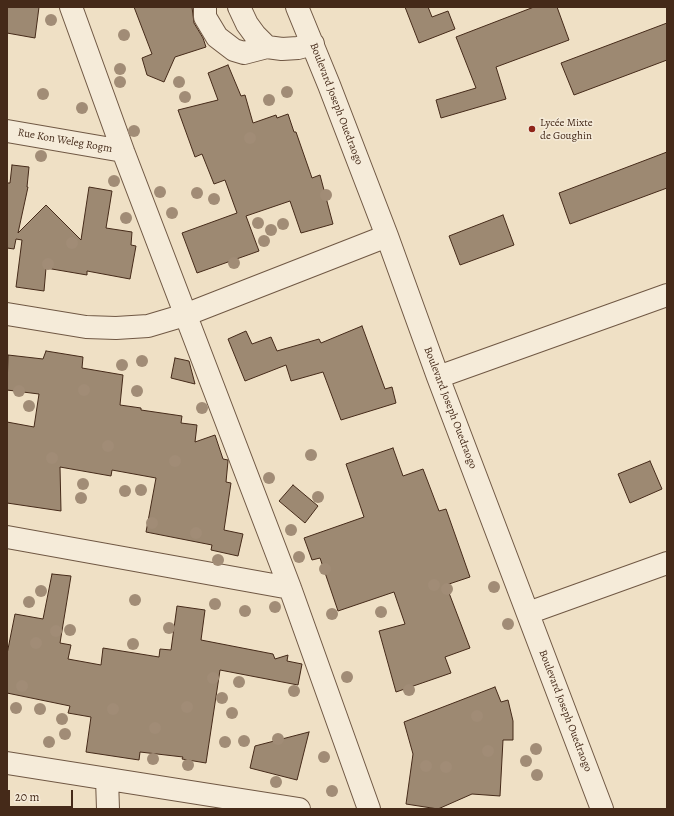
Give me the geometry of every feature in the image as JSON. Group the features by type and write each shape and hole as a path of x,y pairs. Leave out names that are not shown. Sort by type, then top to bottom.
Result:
{"street":[{"path":"71,7 123,151 290,588 369,809"},
{"path":"205,7 205,17 217,37 234,50 244,52 267,47 298,48 313,44"},
{"path":"239,7 247,24 267,47"},
{"name":"Boulevard Joseph Ouedraogo","path":"297,7 313,44 387,236 438,377 602,809"},
{"name":"Rue Kon Weleg Rogm","path":"7,131 123,151"},
{"path":"7,314 86,327 116,328 148,326 185,315 387,236"},
{"path":"438,377 667,295"},
{"path":"7,537 290,588"},
{"path":"528,613 667,563"},
{"path":"7,763 299,809"},
{"path":"107,779 108,809"}],"building":[{"path":"7,7 39,7 35,38 7,33"},
{"path":"134,7 192,7 194,23 203,38 206,47 175,57 164,82 147,75 142,58 152,54"},
{"path":"405,7 428,7 432,17 448,11 455,29 419,43"},
{"path":"534,7 557,7 569,40 496,67 506,99 441,118 436,100 476,88 456,37"},
{"path":"667,23 667,60 574,95 561,63"},
{"path":"228,65 241,96 245,95 253,123 276,115 277,118 288,114 312,178 320,175 333,224 301,233 290,201 246,216 259,251 197,273 182,233 237,213 225,180 214,184 202,154 195,157 178,110 218,100 208,73"},
{"path":"667,152 667,188 570,224 559,193"},
{"path":"12,165 29,167 28,187 18,233 46,205 81,240 89,187 112,191 106,228 132,232 131,245 136,246 130,279 87,271 87,275 46,268 44,291 16,287 22,240 16,239 14,249 7,248 7,183 10,183"},
{"path":"503,215 514,245 460,265 449,236"},
{"path":"362,326 385,389 392,387 396,403 341,420 323,372 291,381 286,365 245,381 228,339 246,331 252,344 271,337 277,351 319,339 321,343"},
{"path":"46,351 83,357 82,368 123,375 120,405 141,408 141,410 182,416 181,423 197,425 195,442 215,435 223,459 228,460 226,482 231,483 224,530 243,534 238,556 211,550 212,545 146,532 156,478 112,470 111,476 60,467 61,511 7,503 7,422 34,427 39,394 7,390 8,355 43,359"},
{"path":"175,358 189,361 195,384 171,378"},
{"path":"393,448 403,476 423,469 439,511 446,509 470,577 446,585 470,648 445,657 451,673 396,692 379,631 405,624 394,592 338,611 320,558 312,560 304,538 364,517 346,464"},
{"path":"650,461 662,489 630,503 618,474"},
{"path":"293,485 318,506 305,523 279,501"},
{"path":"52,574 71,576 60,643 71,645 68,659 101,665 103,648 159,657 160,649 171,650 177,606 205,610 201,640 273,654 275,659 288,655 287,661 302,664 298,685 220,670 206,763 182,759 183,757 140,752 139,760 86,752 91,717 68,713 70,706 7,693 7,654 15,614 43,619"},
{"path":"495,687 501,702 508,700 513,721 513,740 503,740 500,796 472,794 438,809 406,804 413,754 404,722"},
{"path":"309,732 297,780 250,768 255,746"}],"place":[{"name":"Lycée Mixte de Goughin","path":"532,129"}]}
